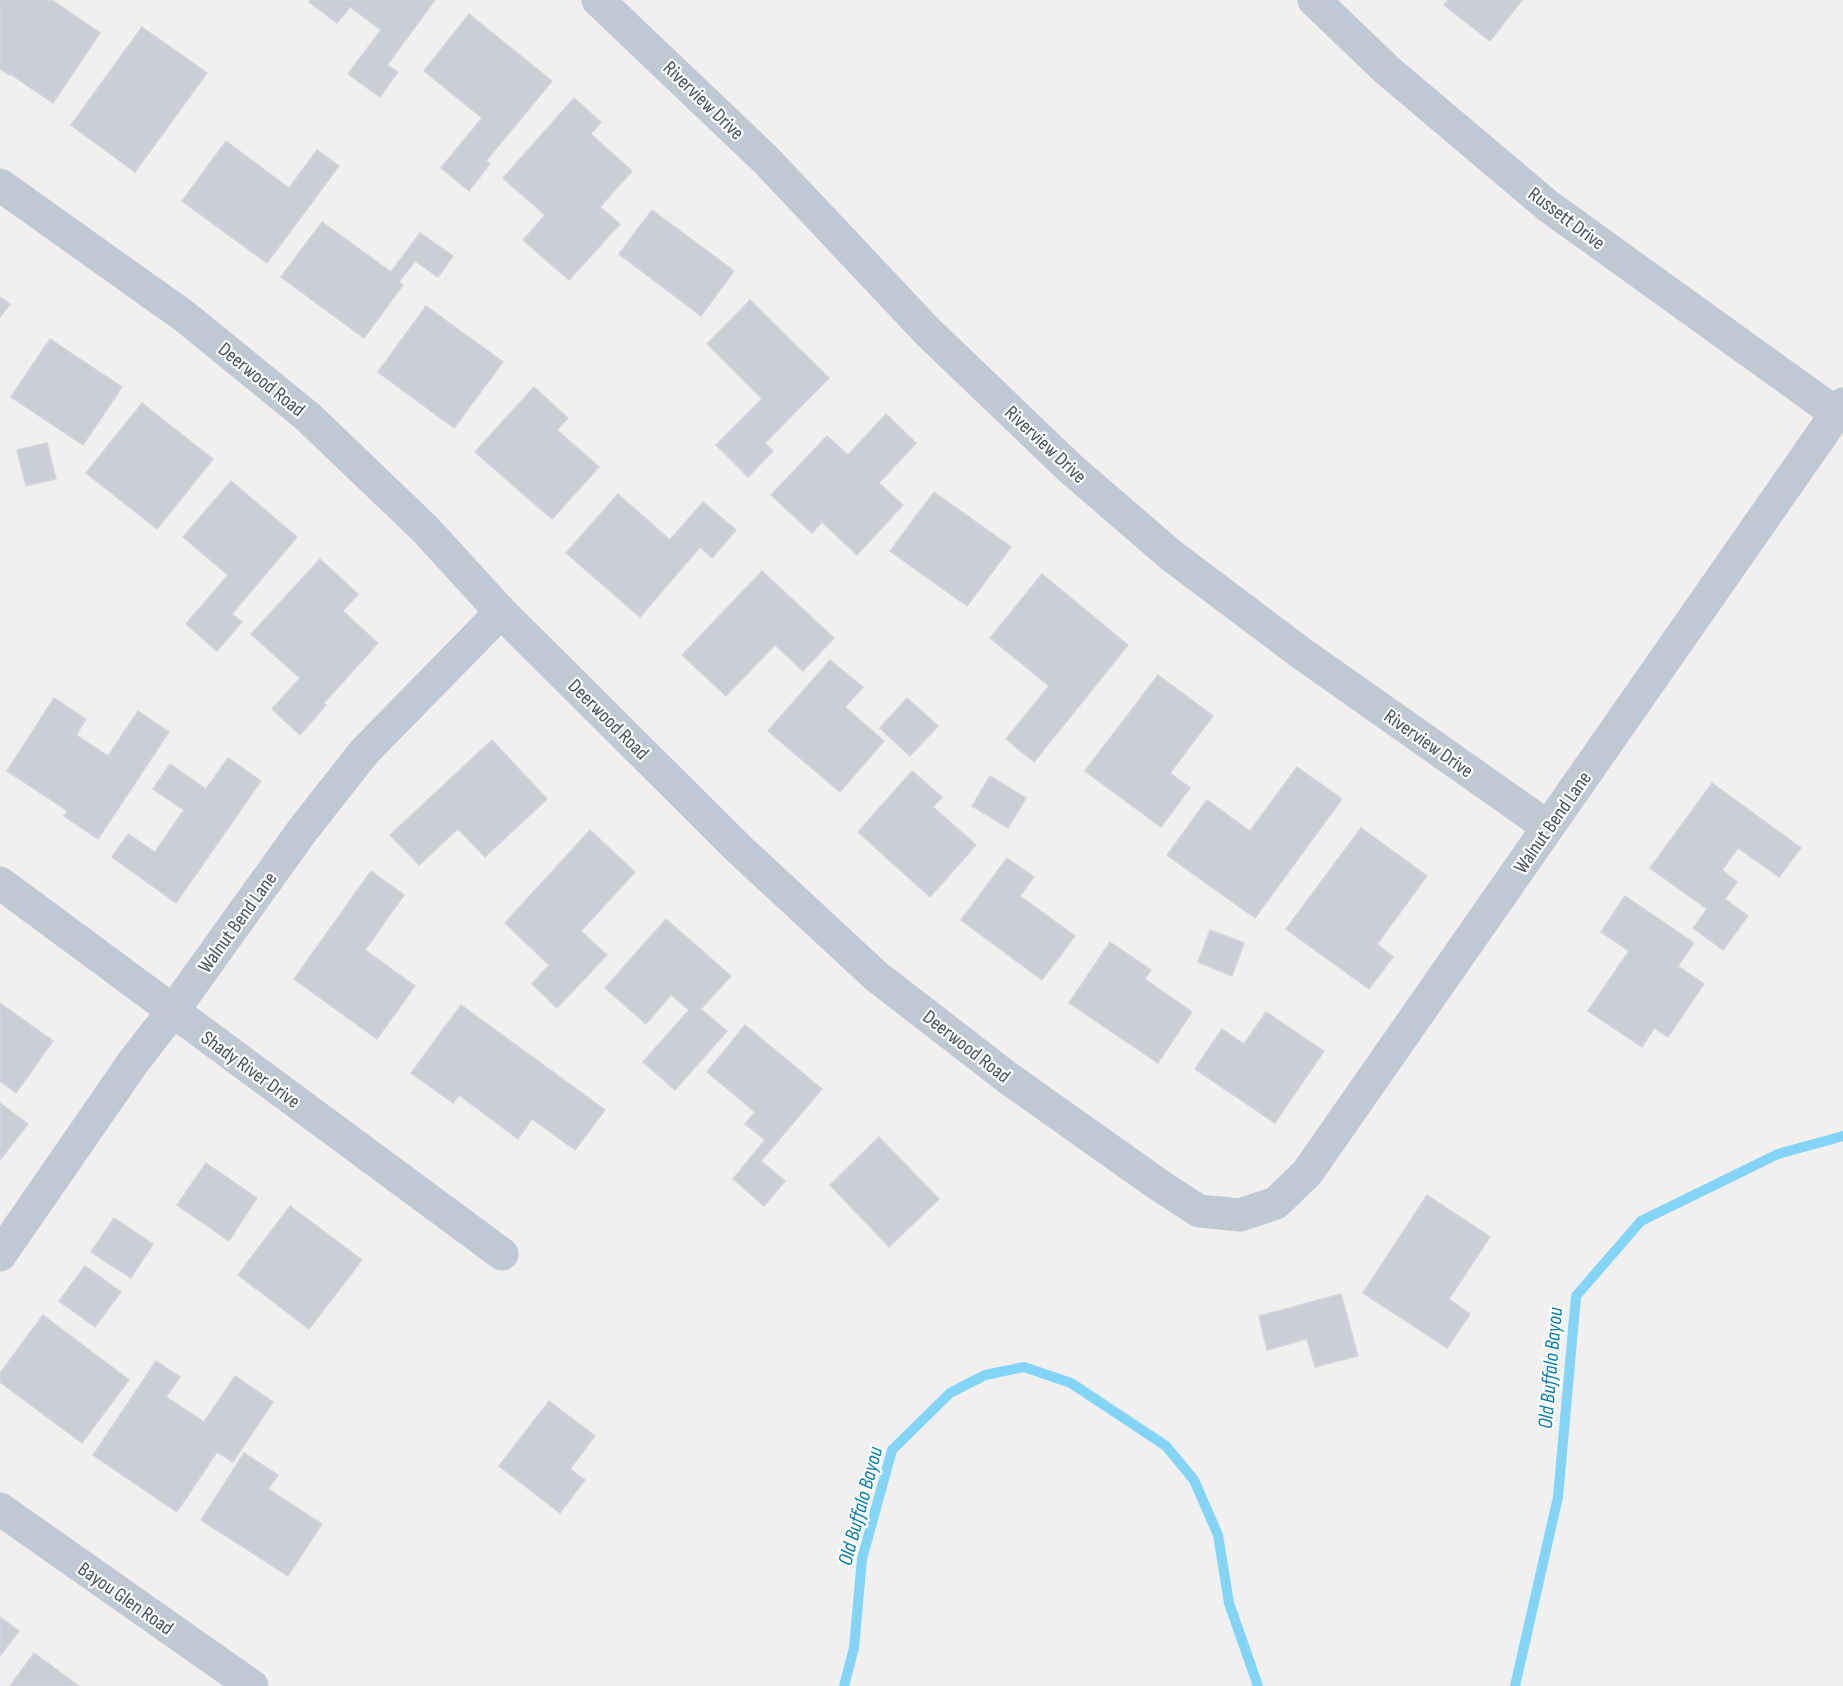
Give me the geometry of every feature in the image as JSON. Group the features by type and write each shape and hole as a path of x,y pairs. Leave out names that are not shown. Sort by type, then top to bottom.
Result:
{"street":[{"name":"Riverview Drive","path":"597,0 766,160 928,332 1071,469 1173,556 1301,653 1548,827"},
{"name":"Russett Drive","path":"1314,0 1387,70 1548,206 1840,409"},
{"name":"Deerwood Road","path":"0,186 184,316 307,416 425,529 501,612 738,849 876,976 1008,1078 1159,1185 1199,1211 1240,1215"},
{"name":"Walnut Bend Lane","path":"1240,1215 1276,1203 1307,1173 1840,409"},
{"name":"Walnut Bend Lane","path":"0,1255 134,1061 173,1011 302,831 364,752 501,612"},
{"name":"Shady River Drive","path":"0,883 502,1254"},
{"name":"Bayou Glen Road","path":"0,1509 252,1686"}],"building":[{"path":"0,0 52,0 100,33 53,103 0,69"},
{"path":"311,0 435,0 387,65 398,72 380,97 348,74 381,30 350,7 337,23 309,2"},
{"path":"1448,0 1522,0 1490,41 1444,5"},
{"path":"469,14 552,81 486,161 490,164 469,191 441,168 482,118 424,71"},
{"path":"142,27 207,73 135,172 71,125"},
{"path":"574,98 601,122 591,134 632,171 600,207 620,224 569,280 523,240 545,215 503,178"},
{"path":"226,141 289,188 317,150 339,166 267,263 182,201"},
{"path":"652,210 734,271 701,316 619,254"},
{"path":"322,222 391,272 420,233 453,256 438,277 415,261 399,282 403,285 364,338 281,277"},
{"path":"0,297 10,304 0,317"},
{"path":"750,300 829,378 765,443 773,451 748,477 716,445 762,399 707,344"},
{"path":"426,306 503,362 454,428 378,372"},
{"path":"50,339 122,387 83,445 11,397"},
{"path":"534,387 568,418 557,430 599,467 552,519 475,452"},
{"path":"142,403 213,459 157,529 86,473"},
{"path":"886,414 916,443 879,483 903,505 857,555 822,522 812,533 771,495 827,436 848,455"},
{"path":"47,443 56,479 26,486 17,450"},
{"path":"231,481 297,537 232,614 242,622 217,651 186,624 228,575 183,537"},
{"path":"934,492 1011,547 967,606 890,551"},
{"path":"618,494 670,540 703,502 736,530 712,558 700,547 640,617 566,553"},
{"path":"320,559 358,594 343,611 378,643 324,703 326,705 300,735 272,709 300,678 251,634"},
{"path":"762,571 834,638 803,671 775,645 726,696 682,655"},
{"path":"1042,574 1128,645 1034,762 1006,739 1049,686 990,638"},
{"path":"830,660 863,687 845,707 884,741 840,792 768,731"},
{"path":"1158,675 1213,716 1170,773 1190,788 1161,827 1085,771"},
{"path":"54,698 86,719 76,735 108,756 138,711 169,732 98,839 64,816 68,811 7,771"},
{"path":"907,698 938,726 910,756 880,728"},
{"path":"492,740 547,799 485,857 458,829 419,865 390,835"},
{"path":"228,758 261,781 176,903 112,857 128,834 155,852 184,810 153,789 170,764 206,789"},
{"path":"1297,767 1342,799 1255,918 1167,855 1207,800 1250,831"},
{"path":"912,771 942,797 933,807 976,845 930,897 858,832"},
{"path":"990,776 1026,798 1008,828 972,806"},
{"path":"1712,783 1801,848 1779,877 1738,848 1722,870 1737,882 1725,899 1748,916 1723,950 1693,928 1707,909 1650,868"},
{"path":"1361,828 1427,876 1377,944 1393,957 1369,989 1286,929"},
{"path":"590,830 635,872 581,931 607,955 557,1008 532,984 549,965 505,923"},
{"path":"1007,858 1034,877 1020,896 1075,936 1042,980 961,920"},
{"path":"371,871 404,895 365,950 415,986 377,1039 294,979"},
{"path":"1625,896 1694,943 1678,966 1704,984 1668,1037 1654,1028 1642,1047 1588,1011 1629,951 1601,932"},
{"path":"666,919 731,976 701,1009 727,1031 675,1090 643,1062 689,1010 671,995 646,1024 605,988"},
{"path":"1210,930 1244,943 1232,976 1198,962"},
{"path":"1110,942 1151,970 1145,979 1192,1012 1158,1063 1069,1003"},
{"path":"0,1003 53,1041 16,1093 0,1081"},
{"path":"461,1005 605,1110 575,1150 532,1119 518,1139 459,1095 453,1103 411,1073"},
{"path":"1266,1012 1324,1051 1275,1123 1195,1069 1222,1029 1244,1044"},
{"path":"745,1025 822,1089 761,1161 785,1181 764,1206 733,1179 765,1140 745,1124 755,1112 707,1072"},
{"path":"0,1103 28,1124 0,1160"},
{"path":"879,1137 939,1199 889,1247 830,1185"},
{"path":"206,1163 257,1198 229,1241 177,1205"},
{"path":"1427,1195 1490,1237 1449,1299 1470,1314 1447,1348 1363,1293"},
{"path":"290,1206 362,1260 309,1329 238,1275"},
{"path":"114,1218 153,1244 131,1278 91,1252"},
{"path":"85,1266 121,1292 95,1327 59,1301"},
{"path":"1341,1294 1358,1356 1315,1367 1307,1339 1267,1350 1259,1316"},
{"path":"43,1315 129,1380 82,1443 0,1382 0,1373"},
{"path":"156,1361 180,1377 166,1397 204,1422 235,1376 273,1402 233,1462 217,1452 177,1512 93,1455"},
{"path":"549,1401 595,1436 570,1469 585,1480 560,1513 499,1466"},
{"path":"244,1453 278,1475 268,1489 322,1524 288,1576 201,1520"},
{"path":"0,1617 19,1631 0,1656"},
{"path":"34,1653 79,1686 10,1686"}],"waterway":[{"name":"Old Buffalo Bayou","path":"1515,1686 1558,1497 1576,1296 1641,1221 1778,1154 1843,1136"},
{"name":"Old Buffalo Bayou","path":"844,1686 854,1648 862,1559 892,1450 950,1393 985,1375 1024,1367 1071,1383 1166,1446 1194,1480 1218,1535 1229,1603 1258,1686"}]}
